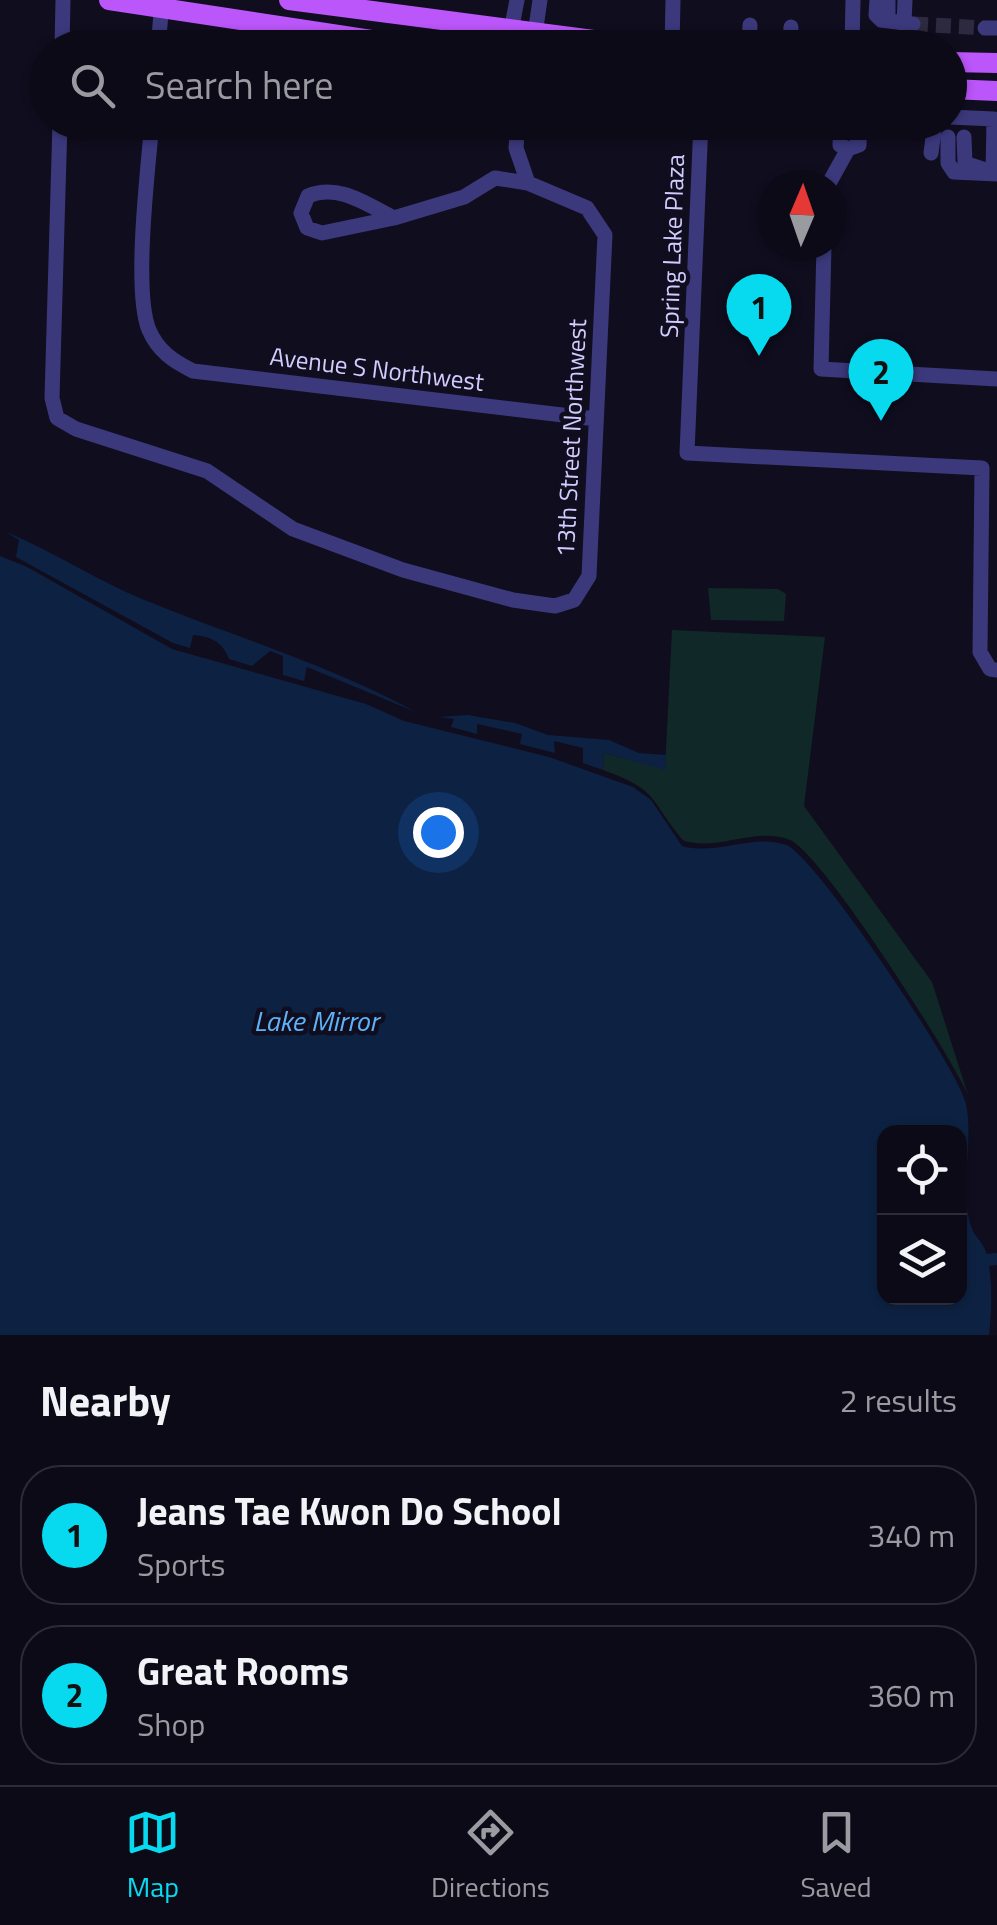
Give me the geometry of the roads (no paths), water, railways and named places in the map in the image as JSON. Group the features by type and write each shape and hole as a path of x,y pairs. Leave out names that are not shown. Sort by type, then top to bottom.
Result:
{"main road":[{"path":"108,0 162,5 280,30"},
{"path":"289,0 504,30"},
{"path":"967,63 997,64"},
{"path":"967,89 997,90"}],"street":[{"path":"63,30 64,0"},
{"path":"511,30 517,0"},
{"path":"539,30 540,0"},
{"path":"672,30 673,0"},
{"path":"852,30 853,0"},
{"path":"882,0 876,15 881,20 909,24 905,0"},
{"path":"160,30 162,5"},
{"path":"266,25 266,30"},
{"path":"750,25 750,30"},
{"path":"951,140 948,163 954,172 993,174 994,119 967,124"},
{"name":"13th Street Northwest","path":"59,140 52,398 57,418 76,429 207,471 293,528 458,588 546,606 574,600 589,576 605,235 587,208 528,183 496,178"},
{"name":"Avenue S Northwest","path":"151,140 143,306 159,348 193,370 596,419"},
{"path":"517,140 528,183"},
{"name":"Spring Lake Plaza","path":"701,140 687,453 990,466"},
{"path":"840,140 840,145 848,149"},
{"path":"836,170 848,149 859,144 859,140"},
{"path":"931,152 942,140"},
{"path":"394,218 346,194 324,189 308,196 301,213 307,228 322,234 394,218 464,197 496,178 516,148"},
{"path":"824,260 821,369 997,379"},
{"path":"990,466 989,608 980,652 990,669 997,670"}],"water":[{"path":"6,532 133,595 319,667 416,712 307,667 304,681 283,675 283,656 270,651 252,666 229,659 219,644 205,637 193,635 190,648 173,643 16,557 19,540"},
{"name":"Lake Mirror","path":"0,556 27,567 172,649 366,704 404,721 549,757 633,787 651,800 682,846 708,848 761,842 786,845 802,858 854,922 914,1010 966,1104 968,1119 967,1158 967,1125 877,1125 877,1305 967,1305 967,1196 972,1229 985,1248 988,1262 989,1335 0,1335"},
{"path":"468,715 515,723 548,735 609,740 639,753 666,755 665,770 604,753 603,770 583,763 583,748 554,741 555,753 520,744 522,734 477,724 477,734 451,727 454,719 440,717"}],"waterway":[{"path":"987,1260 997,1259"}],"tunnel":[{"path":"913,24 985,28"}],"place":[{"name":"Jeans Tae Kwon Do School","path":"759,356"},
{"name":"Great Rooms","path":"881,421"}]}
